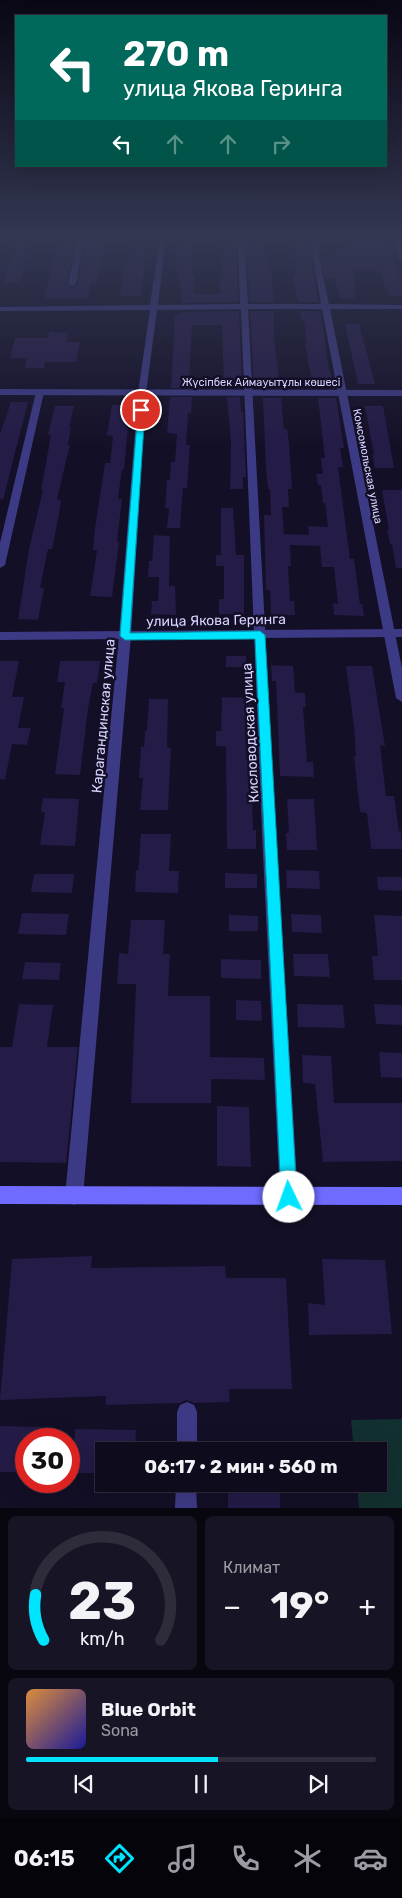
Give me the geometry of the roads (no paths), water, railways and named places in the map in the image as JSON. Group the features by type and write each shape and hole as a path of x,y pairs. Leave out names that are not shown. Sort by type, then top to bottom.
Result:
{"main road":[{"path":"0,1195 402,1196"}],"street":[{"path":"0,309 173,308"},
{"name":"Кисловодская улица","path":"244,308 289,1197"},
{"name":"Комсомольская улица","path":"326,308 402,698"},
{"name":"Карагандинская улица","path":"74,1196 125,636 142,393 154,309"},
{"name":"Жүсіпбек Аймауытұлы көшесі","path":"0,392 402,393"},
{"path":"0,565 40,392"},
{"name":"улица Якова Геринга","path":"0,636 402,633"},
{"path":"186,1442 187,1412"},
{"path":"186,1492 186,1508"}]}
